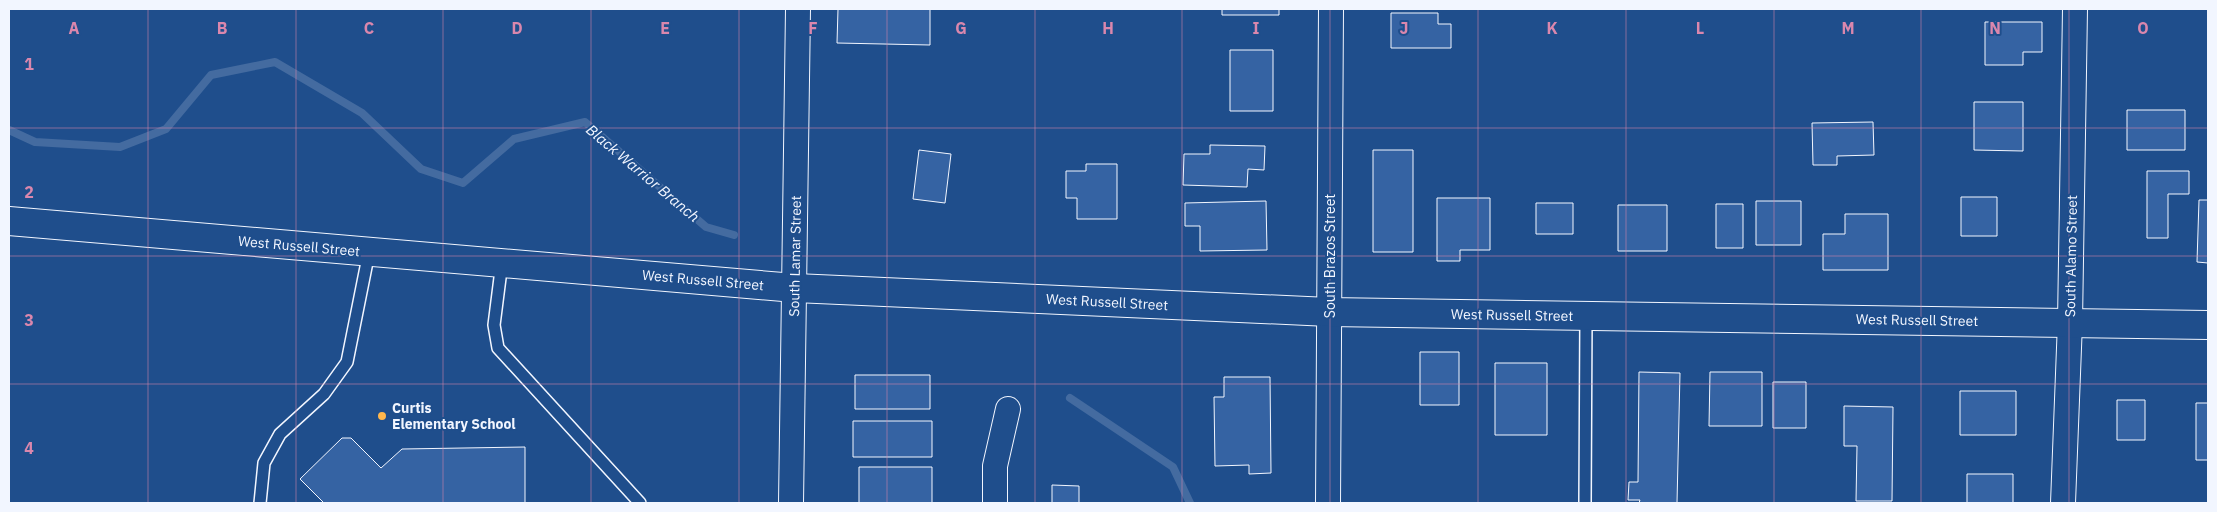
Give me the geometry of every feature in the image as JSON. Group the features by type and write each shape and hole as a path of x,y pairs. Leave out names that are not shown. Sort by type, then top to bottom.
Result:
{"street":[{"name":"South Lamar Street","path":"791,503 798,9"},
{"name":"South Brazos Street","path":"1328,503 1332,9"},
{"name":"South Alamo Street","path":"2063,503 2070,322 2075,9"},
{"name":"West Russell Street","path":"9,221 794,288 1330,312 2208,325"},
{"path":"995,503 996,466 1008,410"}],"lane":[{"path":"260,503 264,463 280,434 324,394 347,362 369,252"},
{"path":"502,262 494,325 498,348 640,503"},
{"path":"1585,503 1586,316"}],"building":[{"path":"838,9 930,9 930,45 837,43"},
{"path":"1222,9 1279,9 1279,15 1222,15"},
{"path":"1391,13 1438,13 1438,24 1451,24 1451,48 1391,48"},
{"path":"1985,22 2042,22 2042,52 2023,52 2023,65 1985,65"},
{"path":"1230,50 1273,50 1273,111 1230,111"},
{"path":"1974,102 2023,102 2023,151 1974,150"},
{"path":"2127,110 2185,110 2185,150 2127,150"},
{"path":"1873,122 1874,155 1837,156 1837,165 1813,165 1812,123"},
{"path":"1210,145 1265,146 1264,170 1248,169 1247,187 1183,185 1184,154 1210,154"},
{"path":"919,150 951,154 945,203 913,199"},
{"path":"1373,150 1413,150 1413,252 1373,252"},
{"path":"1086,164 1117,164 1117,219 1077,219 1077,198 1066,198 1066,171 1086,171"},
{"path":"2147,171 2189,171 2189,194 2168,194 2168,238 2147,238"},
{"path":"1961,197 1997,197 1997,236 1961,236"},
{"path":"1437,198 1490,198 1490,250 1460,250 1460,261 1437,261"},
{"path":"2199,200 2208,200 2208,263 2197,262"},
{"path":"1266,201 1267,250 1200,251 1200,226 1185,226 1185,203"},
{"path":"1756,201 1801,201 1801,245 1756,245"},
{"path":"1536,203 1573,203 1573,234 1536,234"},
{"path":"1716,204 1743,204 1743,248 1716,248"},
{"path":"1618,205 1667,205 1667,251 1618,251"},
{"path":"1845,214 1888,214 1888,270 1823,270 1823,234 1845,234"},
{"path":"1420,352 1459,352 1459,405 1420,405"},
{"path":"1495,363 1547,363 1547,435 1495,435"},
{"path":"1639,372 1680,373 1677,503 1639,503 1640,500 1628,500 1629,482 1638,482"},
{"path":"1710,372 1762,372 1762,426 1709,426"},
{"path":"855,375 930,375 930,409 855,409"},
{"path":"1224,377 1270,377 1271,473 1249,474 1249,465 1215,466 1214,397 1224,397"},
{"path":"1773,382 1806,382 1806,428 1773,428"},
{"path":"1960,391 2016,391 2016,435 1960,435"},
{"path":"2117,400 2145,400 2145,440 2117,440"},
{"path":"2196,403 2208,403 2208,460 2196,460"},
{"path":"1844,406 1893,407 1892,501 1856,501 1857,446 1844,446"},
{"path":"853,421 932,421 932,457 853,457"},
{"path":"342,438 351,438 381,468 402,449 525,447 525,503 324,503 300,479"},
{"path":"859,467 932,467 932,503 859,503"},
{"path":"1967,474 2013,474 2013,503 1967,503"},
{"path":"1052,485 1079,486 1079,503 1052,503"}],"waterway":[{"name":"Black Warrior Branch","path":"9,130 35,142 120,147 166,129 211,75 275,62 362,113 421,169 463,183 514,139 585,122 706,227 734,235"},
{"name":"Black Warrior Branch","path":"1070,398 1173,467 1190,503"}],"place":[{"name":"Curtis Elementary School","path":"382,416"}]}
